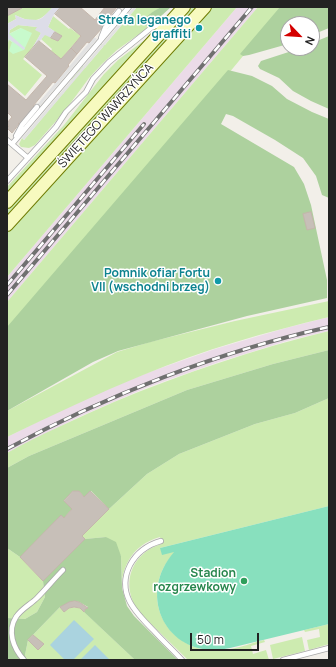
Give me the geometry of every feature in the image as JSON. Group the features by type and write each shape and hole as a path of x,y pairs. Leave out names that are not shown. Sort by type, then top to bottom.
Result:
{"main road":[{"name":"ŚWIĘTEGO WAWRZYŃCA","path":"7,202 184,7"},
{"name":"ŚWIĘTEGO WAWRZYŃCA","path":"7,225 205,7"}],"lane":[{"path":"12,144 129,7"},
{"path":"100,41 105,28 119,11"},
{"path":"7,181 56,126 66,112 86,92 93,79 109,62 151,28 174,19"},
{"path":"12,144 22,125 37,107"},
{"path":"7,140 28,158"},
{"path":"161,540 146,546 133,559 126,576 126,594 128,602 137,615 182,660"},
{"path":"24,660 18,654 12,637 12,625 17,616 37,598 63,570"},
{"path":"282,660 329,648"}],"shaded area":[{"path":"53,7 61,7 53,16 48,27 62,36 58,41 45,35 30,52 41,33 35,30 37,27 18,25 10,30 9,34 25,48 24,50 9,39 7,46 7,24 16,19 15,15 24,19 38,20"},
{"path":"134,7 137,7 24,140 22,138"},
{"path":"237,7 258,7 7,302 7,277"},
{"path":"94,37 97,39 38,108 36,106"},
{"path":"329,317 329,331 290,340 219,362 148,387 81,416 7,453 7,437 75,403 144,374 215,349"}],"green space":[{"path":"21,7 53,7 44,16 36,20 27,20 15,15 16,19 7,24 7,16"},
{"path":"137,7 161,7 150,14 149,27 117,50 89,78 64,112 35,145 29,148 21,147 19,144 22,138 24,140 60,97 58,95 61,93 63,94 72,79 83,66 85,68 103,47 101,45 105,45"},
{"path":"161,7 171,7 149,27 145,25 148,16"},
{"path":"192,7 198,7 7,217 7,210"},
{"path":"212,7 237,7 7,277 7,233"},
{"path":"258,7 287,7 262,33 191,119 7,330 7,302"},
{"path":"280,7 329,7 329,28 320,32 320,16 280,16 280,46 249,55 243,56 240,54"},
{"path":"53,16 69,29 70,28 81,36 61,59 51,51 52,49 41,39 45,34 61,36 48,27"},
{"path":"18,25 37,27 41,33 30,52 23,59 42,75 25,96 7,80 8,39 12,42 21,28 9,34 10,30"},
{"path":"21,28 32,33 24,50 13,54 9,51 12,42 8,39 9,34"},
{"path":"329,36 329,109 293,91 279,78 260,69 258,66 261,61 280,55 320,56 320,40"},
{"path":"146,39 148,40 7,194 7,187 64,125 104,74 118,60"},
{"path":"228,70 252,76 272,86 287,99 329,119 329,198 322,195 316,176 303,158 233,116 226,114 221,124 294,167 304,184 311,205 327,280 327,298 247,316 118,351 93,362 7,411 7,327"},
{"path":"329,301 329,317 235,342 166,366 92,397 7,437 7,411 117,352 150,342 235,321"},
{"path":"329,331 329,350 273,364 187,390 29,456 7,468 7,453 46,433 114,402 220,362"},
{"path":"329,350 329,398 295,413 255,424 179,454 147,474 109,509 91,491 84,497 79,491 73,491 64,501 72,509 64,518 61,516 20,557 7,548 7,468 29,456 187,390 273,364"},
{"path":"329,398 329,506 160,548 175,552 165,565 159,579 157,594 159,608 164,621 173,633 185,642 208,651 232,649 264,640 265,642 251,646 253,654 266,650 269,660 188,660 139,612 133,602 130,592 129,582 135,563 150,549 161,544 160,537 145,543 134,553 126,566 122,581 121,556 106,537 85,539 82,536 147,474 179,454 255,424 295,413"},
{"name":"Stadion rozgrzewkowy","path":"329,506 329,624 230,648 209,650 190,645 175,636 164,622 158,606 157,588 162,570 174,552 162,555 160,548"},
{"path":"106,537 116,542 121,556 122,588 127,606 134,616 178,660 135,660 84,612 88,607 75,601 60,607 28,640 25,655 27,660 7,660 7,618 25,619 37,612 45,597 43,581 85,539"},
{"path":"7,548 20,557 43,581 45,597 37,612 25,619 7,618"},
{"path":"60,607 64,611 71,607 80,608 135,660 27,660 25,655 28,640"},
{"path":"329,624 329,644 309,650 307,640 320,637 319,629 305,632 304,630"},
{"path":"302,637 305,651 273,659 270,645"}],"water":[{"path":"74,620 94,639 73,660 65,660 50,645"},
{"path":"95,645 110,660 80,660"}],"building":[{"path":"7,7 21,7 22,8 7,16"},
{"path":"61,7 80,7 95,20 105,7 117,7 102,26 103,27 77,54 71,48 81,36 55,14"},
{"path":"55,32 62,36 58,41 51,38"},
{"path":"39,41 61,59 71,48 77,54 68,65 69,66 55,83 53,82 20,124 18,123 19,124 12,133 7,128 9,126 7,123 12,117 7,112 7,84 26,100 47,76 25,57"},
{"path":"311,212 315,228 307,230 303,214"},
{"path":"73,491 79,491 84,497 90,491 109,509 82,536 85,539 43,581 20,557 61,515 64,518 72,509 64,501"},
{"path":"75,601 88,608 85,609 84,612 80,608 74,607 69,608 64,612 60,607 69,602"},
{"path":"33,635 44,644 38,650 28,640"}],"railway":[{"path":"7,295 252,7"},
{"path":"7,285 144,124"},
{"path":"7,449 83,411 164,377 246,349 329,327"}],"place":[{"name":"Strefa leganego graffiti","path":"199,28"},
{"name":"Pomnik ofiar Fortu VII (wschodni brzeg)","path":"218,281"},
{"name":"Stadion rozgrzewkowy","path":"244,581"}]}
